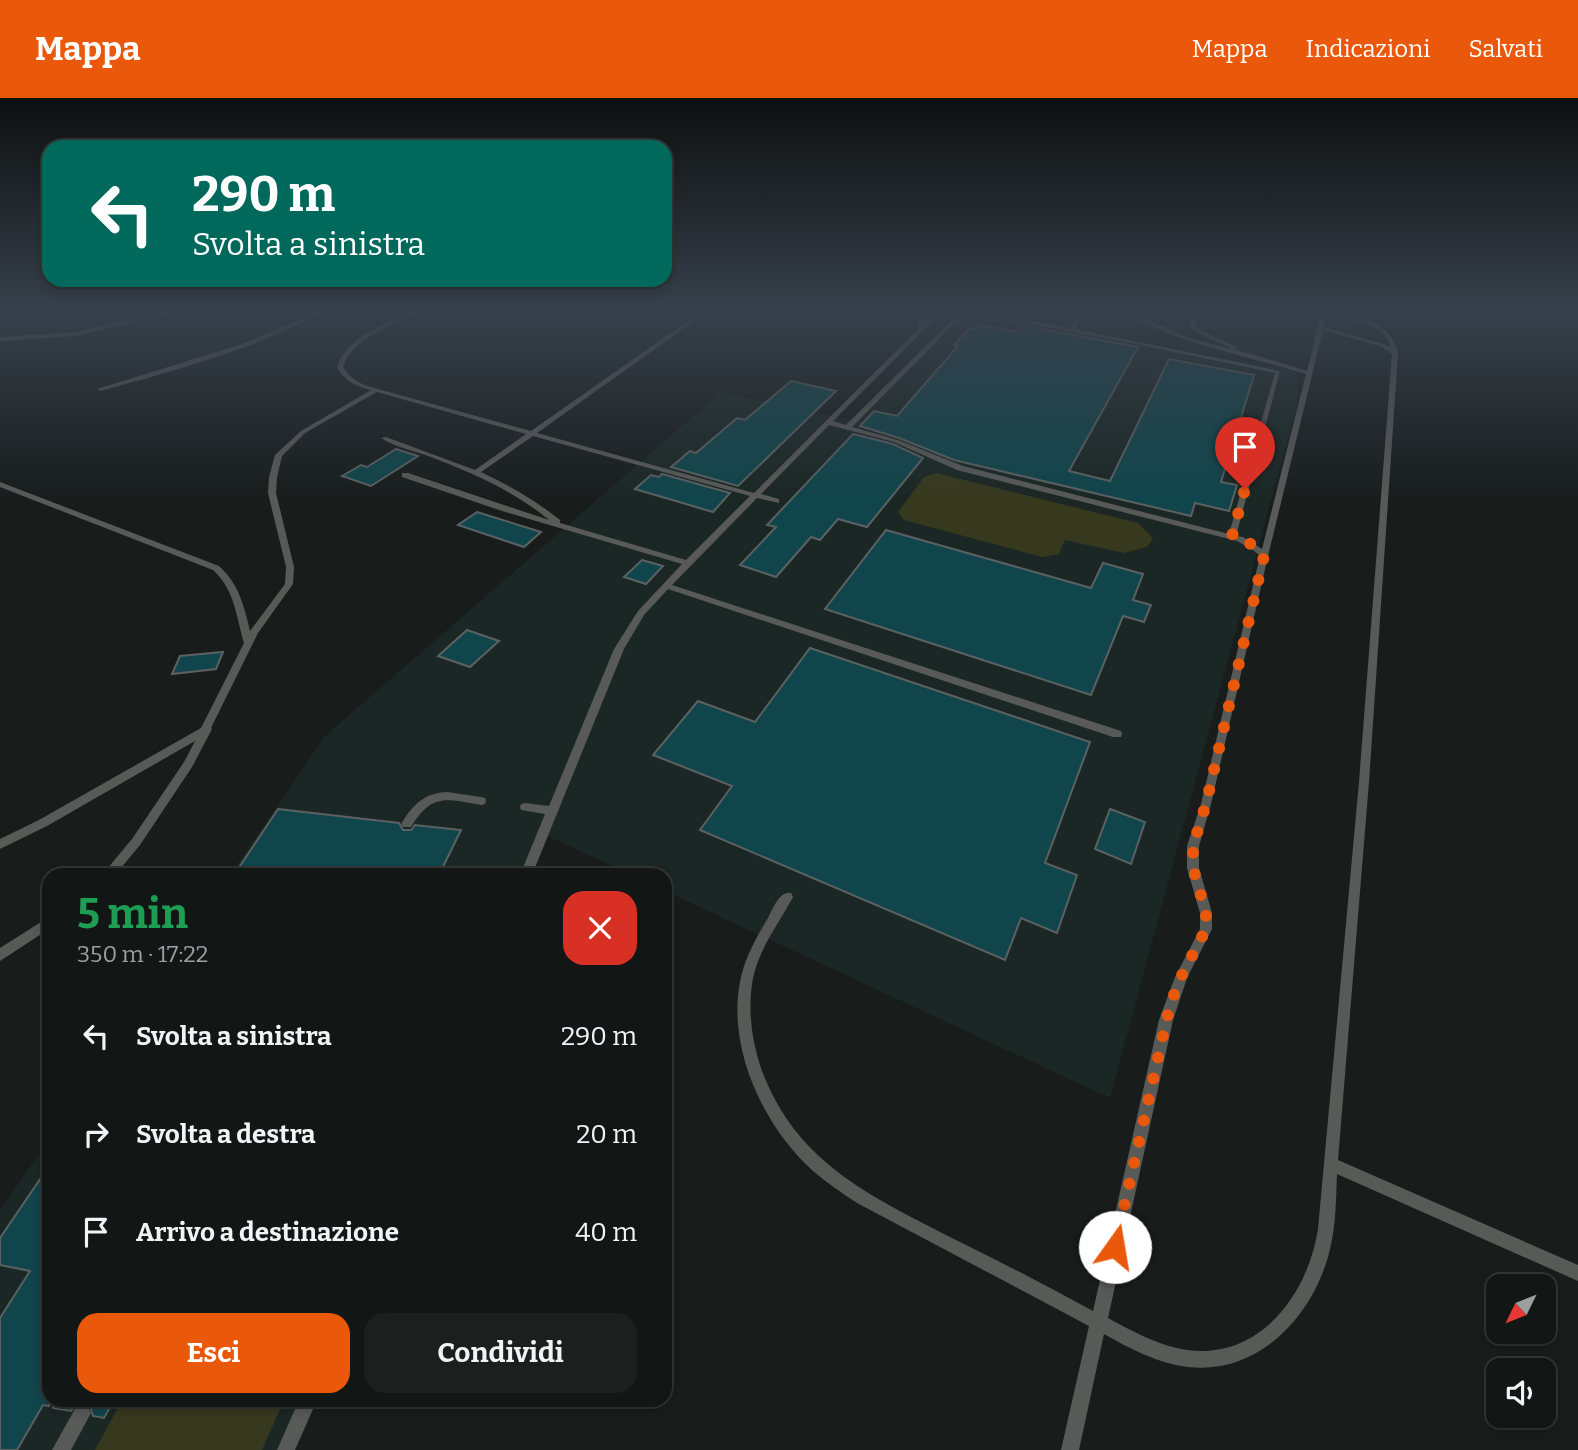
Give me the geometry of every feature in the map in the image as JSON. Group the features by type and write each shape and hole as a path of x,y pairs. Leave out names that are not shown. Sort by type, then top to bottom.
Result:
{"lane":[{"path":"100,389 154,373"},
{"path":"343,373 346,378 358,385 776,501"},
{"path":"475,473 616,373"},
{"path":"529,868 619,649 635,621 754,495 878,373"},
{"path":"848,427 903,373"},
{"path":"1232,536 1278,373"},
{"path":"1070,1450 1168,1013 1181,977 1204,936 1206,913 1192,857 1308,373"},
{"path":"787,897 765,934 750,968 743,1017 746,1037 761,1081 791,1136 819,1166 872,1203 1098,1322 1159,1351 1188,1359 1215,1360 1262,1342 1283,1324 1300,1303 1312,1280 1326,1227 1364,782 1394,373"},
{"path":"114,868 136,842 188,764 248,642 285,591 290,578 272,493 279,455 303,432 376,390"},
{"path":"827,422 896,441 960,468 1232,536 1251,544 1264,556"},
{"path":"384,438 475,473 528,500 559,523"},
{"path":"405,475 505,509 559,523 688,564"},
{"path":"0,484 216,568 234,588 248,642"},
{"path":"667,586 1117,734"},
{"path":"0,844 61,813 207,729"},
{"path":"407,824 416,808 429,798 444,796 481,801"},
{"path":"525,807 551,811"},
{"path":"0,955 42,927"},
{"path":"1330,1164 1578,1273"},
{"path":"286,1450 305,1407"},
{"path":"61,1450 82,1413"}],"shaded area":[{"path":"901,373 1297,373 1298,400 1110,1098 672,894 672,868 617,868 543,834 529,868 235,868 325,736 721,392 854,421"},
{"path":"42,1149 42,1407 305,1407 286,1450 0,1450 0,1211"}],"green space":[{"path":"936,473 1138,523 1153,538 1147,547 1124,553 1065,540 1059,554 1042,557 904,520 898,512 924,477"},
{"path":"118,1407 281,1407 262,1450 95,1450"}],"building":[{"path":"934,373 1123,373 1069,471 1110,481 1162,373 1254,375 1221,482 1237,485 1229,511 1195,503 1191,516 954,460 860,426 874,411 897,416"},
{"path":"791,381 836,391 738,486 671,467 690,451 696,453 737,418 745,420"},
{"path":"853,434 893,444 923,458 867,527 838,519 820,540 811,537 776,577 740,565 776,527 767,525"},
{"path":"396,449 418,456 371,486 342,476 361,465 367,467"},
{"path":"662,474 730,493 713,512 635,489 651,475 659,477"},
{"path":"477,512 541,532 524,547 458,525"},
{"path":"886,530 1091,588 1103,563 1143,574 1133,600 1151,605 1144,622 1123,616 1091,695 825,609"},
{"path":"642,560 663,566 646,584 624,577"},
{"path":"467,630 499,641 470,667 438,656"},
{"path":"810,648 1090,742 1045,863 1077,875 1057,933 1021,918 1005,960 700,830 732,786 653,755 698,701 755,722"},
{"path":"223,652 216,669 172,674 180,656"},
{"path":"278,809 399,823 403,830 411,830 415,825 461,830 442,868 239,868"},
{"path":"1110,809 1145,822 1131,864 1095,849"},
{"path":"42,1176 42,1407 17,1450 0,1450 0,1318 30,1271 0,1265 0,1238"},
{"path":"53,1407 74,1407 71,1411"},
{"path":"90,1407 110,1407 104,1418 93,1416"}],"route":[{"path":"1115,1247 1170,1005 1206,929 1206,913 1193,868 1193,846 1206,804 1264,556 1251,544 1232,536 1245,489"}]}
